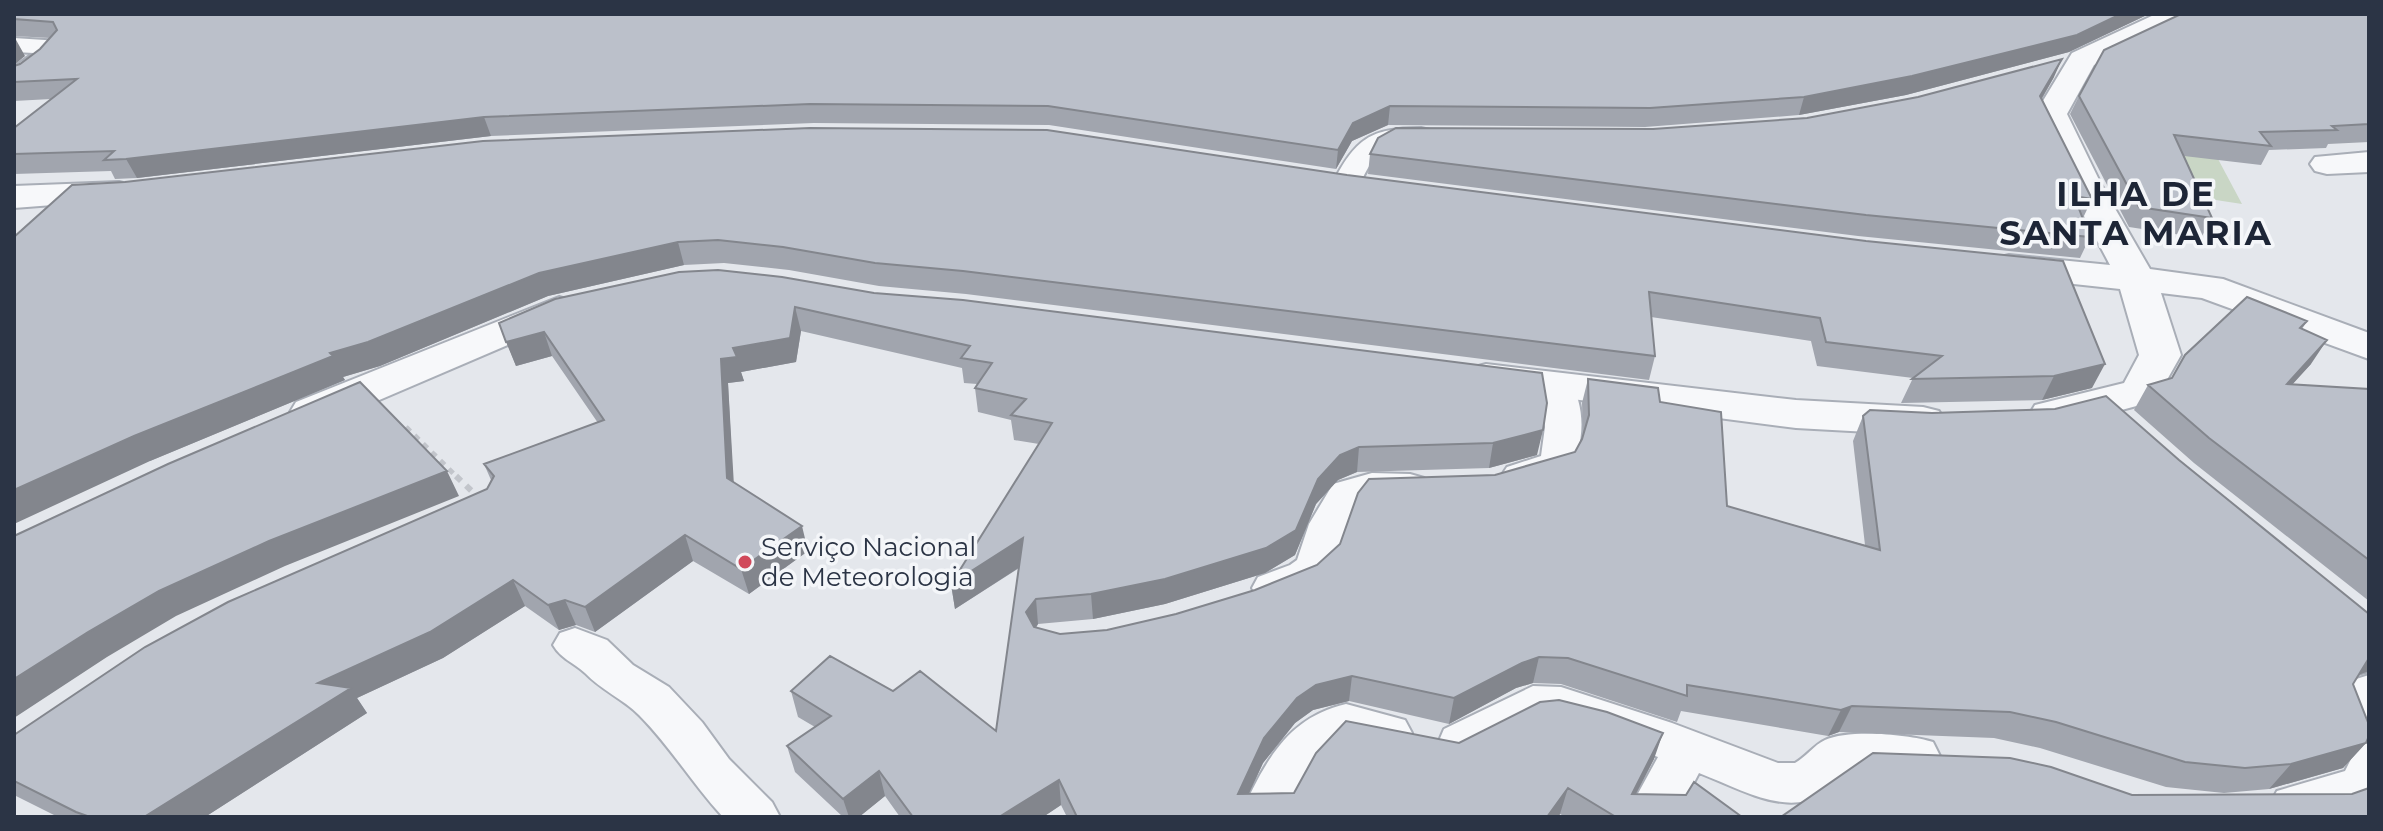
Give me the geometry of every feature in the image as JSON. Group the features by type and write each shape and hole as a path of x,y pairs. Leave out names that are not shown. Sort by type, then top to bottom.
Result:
{"street":[{"path":"2012,418 2114,415 2140,392 2160,355 2137,280 2085,186 2051,114 2067,63 2179,14"},
{"path":"2327,164 2369,162"},
{"path":"14,197 152,189"},
{"path":"1982,263 2209,287 2369,347"},
{"path":"280,426 549,311 599,299"},
{"path":"1446,372 1796,414 1921,421 1966,420"}],"lane":[{"path":"14,45 52,46 45,56 14,78"},
{"path":"1345,183 1363,150 1388,136 1444,137"},
{"path":"1238,601 1305,576 1315,567 1329,524 1347,493 1372,486 1471,485 1555,465 1562,453 1564,427 1556,386"},
{"path":"575,645 591,652 617,677 653,700 686,735 712,773 755,817"},
{"path":"2369,693 2357,711 2369,745"},
{"path":"1264,817 1282,779 1314,739 1330,726 1348,723 1453,747 1533,704 1561,705 1777,783 1801,784 1822,772 1839,755 1963,759"},
{"path":"1650,817 1688,749"},
{"path":"2255,814 2342,794 2363,786 2369,770"}],"path":[{"path":"365,389 483,502"}],"green space":[{"path":"2202,129 2242,204 2137,188"}],"building":[{"path":"14,14 2121,14 2077,35 1912,76 1804,97 1650,108 1390,106 1353,123 1338,150 1048,106 810,104 484,117 104,160 114,151 14,154 14,128 77,79 14,82 14,66 40,49 57,30 53,22 14,19"},
{"path":"2181,14 2369,14 2369,124 2332,126 2337,130 2260,132 2271,146 2174,135 2212,218 2139,207 2079,96 2104,50"},
{"path":"2062,59 2040,96 2092,199 2074,196 2090,237 1866,215 1370,154 1378,138 1396,128 1653,129 1807,118 1918,97"},
{"path":"810,128 1047,130 1347,175 1866,241 2063,261 2105,364 2054,376 1912,379 1942,356 1826,342 1820,318 1649,292 1655,356 963,271 875,263 783,247 718,240 678,242 539,273 368,342 330,353 333,356 134,436 14,490 14,237 72,185 125,182 483,141"},
{"path":"718,270 782,277 874,293 963,300 1542,373 1547,403 1543,430 1493,443 1359,447 1340,455 1318,479 1296,530 1266,548 1165,579 1091,594 1036,599 1026,612 1034,627 1060,634 1107,630 1176,614 1255,590 1317,565 1340,544 1358,493 1369,479 1495,475 1575,452 1589,415 1588,379 1658,388 1660,402 1721,412 1727,506 1880,550 1863,416 1870,410 1932,413 2055,409 2106,396 2179,460 2369,614 2369,658 2353,684 2369,725 2369,736 2366,743 2291,764 2245,768 2185,762 2056,722 2010,712 1852,706 1841,710 1687,685 1687,696 1568,658 1539,657 1454,698 1352,676 1316,685 1297,698 1264,738 1238,794 1294,793 1316,753 1346,721 1459,743 1540,702 1559,700 1607,712 1663,733 1632,794 1686,795 1694,782 1742,817 1616,817 1568,788 1547,817 1077,817 1059,780 999,817 913,817 879,771 843,799 787,746 831,716 791,691 830,656 893,691 920,671 996,731 1023,538 951,584 1052,423 1011,415 1026,399 975,388 992,363 961,358 970,346 795,307 790,338 733,348 737,357 721,359 727,478 802,526 741,569 685,535 585,607 565,600 548,605 513,580 430,632 318,683 351,688 144,817 90,817 14,781 14,735 145,647 228,602 487,489 494,476 484,464 604,420 544,332 506,342 499,323 555,299 679,272"},
{"path":"2247,297 2307,321 2300,328 2327,340 2287,384 2369,389 2369,560 2209,438 2148,385 2172,378 2185,355"},
{"path":"360,382 447,471 269,541 159,591 14,679 14,536 168,464"},
{"path":"1873,753 2010,758 2051,767 2132,795 2352,794 2369,788 2369,817 1781,817"}],"place":[{"name":"Serviço Nacional de Meteorologia","path":"745,562"}],"district":[{"name":"ILHA DE SANTA MARIA","path":"2136,214"}]}
